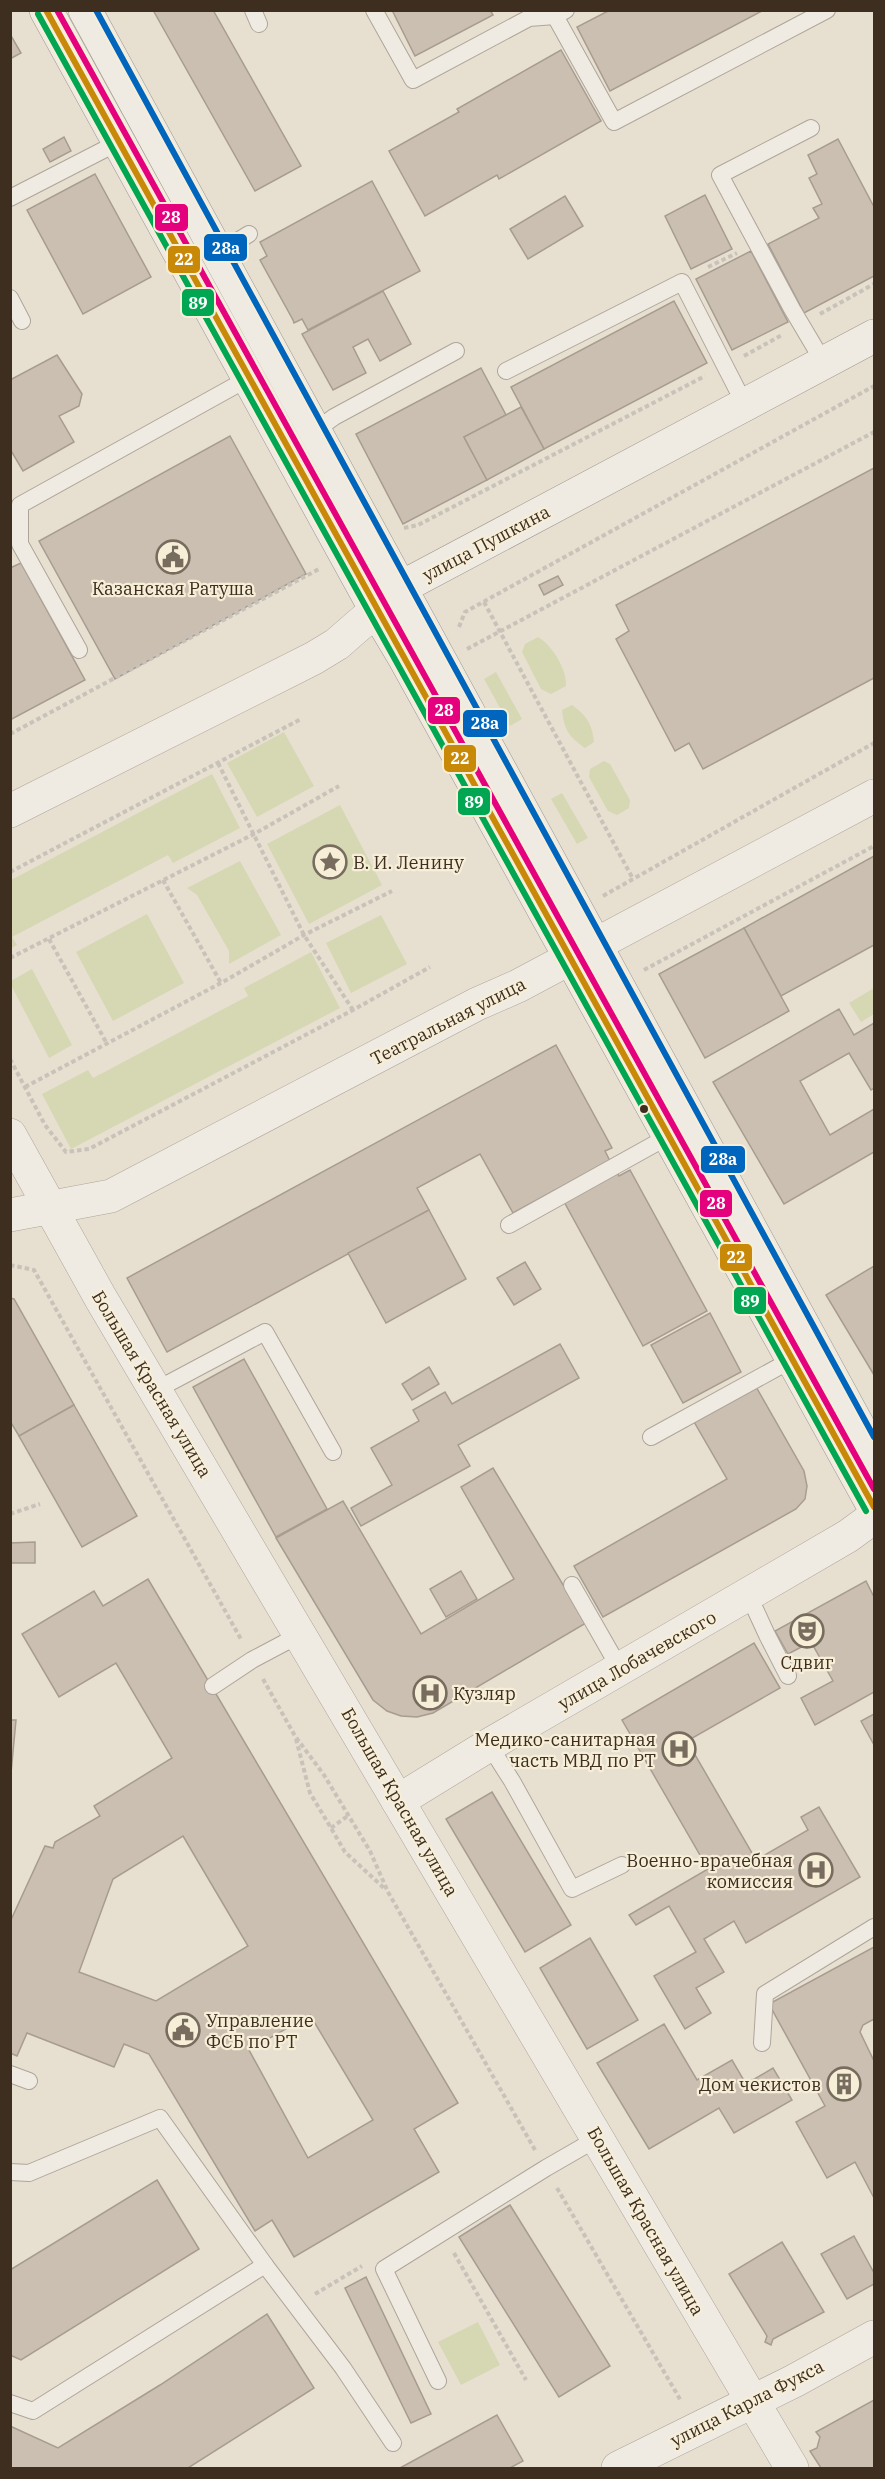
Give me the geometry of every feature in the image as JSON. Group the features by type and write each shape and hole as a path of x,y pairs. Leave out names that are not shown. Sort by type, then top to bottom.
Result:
{"main road":[{"path":"46,10 376,610 527,879 582,951 874,1455"},
{"path":"85,10 402,587 582,951 669,1136 874,1507"},
{"name":"улица Пушкина","path":"10,811 314,658 337,644 402,587 874,336"},
{"name":"Театральная улица","path":"10,1215 111,1196 874,796"},
{"name":"Большая Красная улица","path":"10,1135 156,1390 792,2469"},
{"name":"улица Лобачевского","path":"398,1801 489,1745 749,1596 848,1536 874,1517"},
{"name":"улица Карла Фукса","path":"618,2469 753,2402 874,2337"}],"lane":[{"path":"375,10 413,80 527,14 561,13 614,122 827,10"},
{"path":"812,128 720,175 824,363"},
{"path":"10,198 119,142"},
{"path":"218,253 249,234"},
{"path":"506,371 682,282 745,405"},
{"path":"10,298 22,321"},
{"path":"315,431 334,417 456,351"},
{"path":"79,650 20,544 21,505 249,378"},
{"path":"509,1224 669,1136"},
{"path":"156,1390 265,1332 333,1452"},
{"path":"651,1437 793,1359"},
{"path":"572,1586 620,1669"},
{"path":"749,1596 766,1635 789,1676"},
{"path":"213,1686 252,1660 301,1634"},
{"path":"489,1745 512,1781 572,1889 622,1865"},
{"path":"762,2043 765,1994 874,1927"},
{"path":"10,2074 30,2081"},
{"path":"10,2172 29,2173 160,2118 265,2265 343,2368 393,2443"},
{"path":"438,2381 384,2269 598,2138"},
{"path":"10,2403 33,2411 265,2265"}],"path":[{"path":"708,267 756,243"},
{"path":"418,525 725,366 874,284"},
{"path":"460,635 459,627 465,612 874,386"},
{"path":"462,643 463,651 874,432"},
{"path":"10,734 320,569"},
{"path":"484,602 633,879"},
{"path":"10,872 301,719"},
{"path":"600,898 874,743"},
{"path":"218,763 304,935 353,1010"},
{"path":"10,958 254,834 339,786"},
{"path":"641,971 874,846"},
{"path":"163,880 220,983"},
{"path":"25,1087 220,983 304,935 392,891"},
{"path":"48,939 106,1042"},
{"path":"10,1059 45,1125 66,1152 89,1149 430,967"},
{"path":"10,1265 34,1270 295,1736 324,1775 370,1851 388,1892 686,2408"},
{"path":"10,1514 40,1504"},
{"path":"295,1736 310,1793 345,1852 388,1892"},
{"path":"331,1828 349,1815"},
{"path":"442,2232 526,2380"},
{"path":"296,2306 361,2266 384,2269"}],"green space":[{"path":"538,637 558,659 566,680 566,686 551,694 541,689 522,652 525,644"},
{"path":"496,672 522,719 510,726 484,679"},
{"path":"572,705 585,717 592,730 594,742 585,748 571,736 564,723 562,710"},
{"path":"284,732 314,786 257,817 227,763"},
{"path":"604,761 610,764 630,800 629,808 617,815 608,811 589,777 590,769"},
{"path":"212,774 240,828 173,863 168,855 12,937 17,945 11,948 11,880"},
{"path":"562,793 588,838 577,844 551,799"},
{"path":"340,805 382,885 309,924 267,844"},
{"path":"240,861 281,935 229,964 229,951 197,895 187,888"},
{"path":"147,914 184,983 113,1021 76,952"},
{"path":"381,915 407,964 351,993 326,943"},
{"path":"311,952 340,1008 71,1149 42,1094 88,1070 93,1078 248,996 244,988"},
{"path":"32,969 72,1045 49,1058 11,985 11,981"},
{"path":"874,988 874,1014 861,1022 849,1003"},
{"path":"478,2322 500,2365 461,2385 438,2342"}],"building":[{"path":"153,10 213,10 301,166 255,191"},
{"path":"392,10 490,10 493,15 415,56"},
{"path":"610,10 764,10 610,91 577,27"},
{"path":"10,34 21,53 10,59"},
{"path":"561,50 601,121 499,179 497,175 425,216 389,151 459,112 457,109"},
{"path":"64,137 71,151 50,162 43,149"},
{"path":"838,139 874,207 874,276 804,313 768,244 819,218 813,208 822,204 809,178 817,174 808,155"},
{"path":"95,174 151,277 83,314 27,210"},
{"path":"372,181 420,271 308,330 302,319 294,323 260,260 267,256 260,242"},
{"path":"705,195 732,249 691,269 665,216"},
{"path":"565,196 583,226 528,259 510,229"},
{"path":"751,251 788,322 732,350 696,279"},
{"path":"383,291 411,344 380,361 368,339 353,347 366,373 333,390 302,334"},
{"path":"674,301 707,363 544,449 511,387"},
{"path":"57,355 82,394 79,406 59,416 74,442 23,471 10,449 10,380"},
{"path":"481,368 506,415 464,437 487,480 403,524 356,434"},
{"path":"521,407 544,449 487,480 464,437"},
{"name":"Казанская Ратуша","path":"230,436 306,574 115,679 39,541"},
{"path":"874,468 874,678 703,769 689,743 675,751 616,639 629,631 616,605"},
{"path":"21,563 85,680 10,720 10,568"},
{"path":"558,576 563,585 544,595 539,585"},
{"path":"874,856 874,945 781,996 744,928"},
{"path":"744,928 789,1011 705,1058 659,974"},
{"path":"839,1009 854,1035 874,1023 874,1088 871,1090 849,1053 800,1081 830,1135 874,1109 874,1152 784,1204 713,1082"},
{"path":"556,1045 612,1148 605,1151 613,1167 619,1176 630,1170 707,1311 643,1346 557,1189 513,1213 480,1154 417,1188 429,1210 167,1352 127,1278"},
{"path":"429,1210 466,1279 386,1323 348,1253"},
{"path":"525,1262 541,1289 514,1305 497,1278"},
{"path":"874,1266 874,1375 826,1295"},
{"path":"10,1298 14,1299 74,1405 19,1436 10,1421"},
{"path":"710,1313 741,1372 683,1403 651,1345"},
{"path":"560,1344 579,1378 458,1445 470,1466 361,1526 351,1508 392,1485 371,1448 419,1421 413,1410 445,1392 452,1404"},
{"path":"244,1359 327,1509 276,1537 193,1387"},
{"path":"429,1367 439,1384 412,1400 402,1384"},
{"path":"755,1385 804,1471 807,1486 805,1499 796,1509 603,1617 574,1566 727,1479 693,1420"},
{"path":"74,1405 137,1516 82,1547 19,1436"},
{"path":"493,1468 586,1623 433,1713 417,1717 401,1716 387,1711 373,1700 276,1538 343,1501 421,1634 514,1579 461,1487"},
{"path":"35,1542 35,1563 10,1563 10,1543"},
{"path":"461,1571 477,1599 446,1617 430,1589"},
{"path":"148,1579 458,2103 414,2129 439,2172 294,2257 272,2220 255,2231 149,2054 124,2044 114,2067 27,2033 17,2056 10,2053 10,1922 45,1846 53,1848 55,1842 100,1816 94,1806 172,1758 116,1663 59,1697 22,1634 94,1591 103,1606","holes":["183,1836 248,1946 156,2001 79,1972 113,1879","310,2015 373,2120 308,2158 249,2050"]},
{"path":"866,1581 874,1597 874,1692 815,1725 801,1698 833,1681 811,1642 788,1654 775,1631"},
{"path":"754,1643 780,1688 687,1741 756,1860 808,1830 801,1817 819,1807 860,1877 746,1943 734,1921 704,1939 724,1972 696,1988 711,2013 685,2029 654,1976 696,1952 669,1906 636,1925 629,1915 708,1869 622,1720"},
{"path":"874,1714 874,1745 861,1721"},
{"path":"10,1720 16,1720 10,1784"},
{"path":"492,1792 571,1925 525,1952 446,1819"},
{"path":"590,1938 638,2020 587,2049 540,1968"},
{"name":"Дом чекистов","path":"874,1947 874,2019 863,2025 860,2032 874,2061 874,2198 855,2162 827,2178 796,2122 825,2106 769,2004"},
{"path":"664,2024 697,2080 732,2060 746,2084 773,2068 792,2100 734,2133 719,2108 649,2149 597,2063"},
{"path":"157,2180 199,2249 21,2360 10,2355 10,2270"},
{"path":"510,2205 610,2366 559,2397 459,2237"},
{"path":"854,2236 874,2273 874,2284 847,2299 821,2254"},
{"path":"782,2242 824,2312 773,2339 771,2345 765,2342 767,2336 729,2274"},
{"path":"366,2277 431,2414 411,2423 345,2288"},
{"path":"267,2314 314,2388 188,2468 10,2468 10,2426 58,2448 160,2385"},
{"path":"874,2400 874,2468 821,2468 810,2451 817,2448 820,2437 816,2432"},
{"path":"497,2415 523,2461 510,2468 400,2468"}],"transit line":[{"name":"22","path":"46,10 874,1507"},
{"name":"28","path":"57,10 874,1489"},
{"name":"28a","path":"96,10 874,1437"},
{"name":"89","path":"38,14 866,1511"}],"place":[{"name":"Казанская Ратуша","path":"173,557"},
{"name":"В. И. Ленину","path":"330,862"},
{"name":"Сдвиг","path":"807,1631"},
{"name":"Кузляр","path":"430,1693"},
{"name":"Медико-санитарная часть МВД по РТ","path":"679,1749"},
{"name":"Военно-врачебная комиссия","path":"816,1870"},
{"name":"Управление ФСБ по РТ","path":"183,2030"},
{"name":"Дом чекистов","path":"844,2084"}]}
